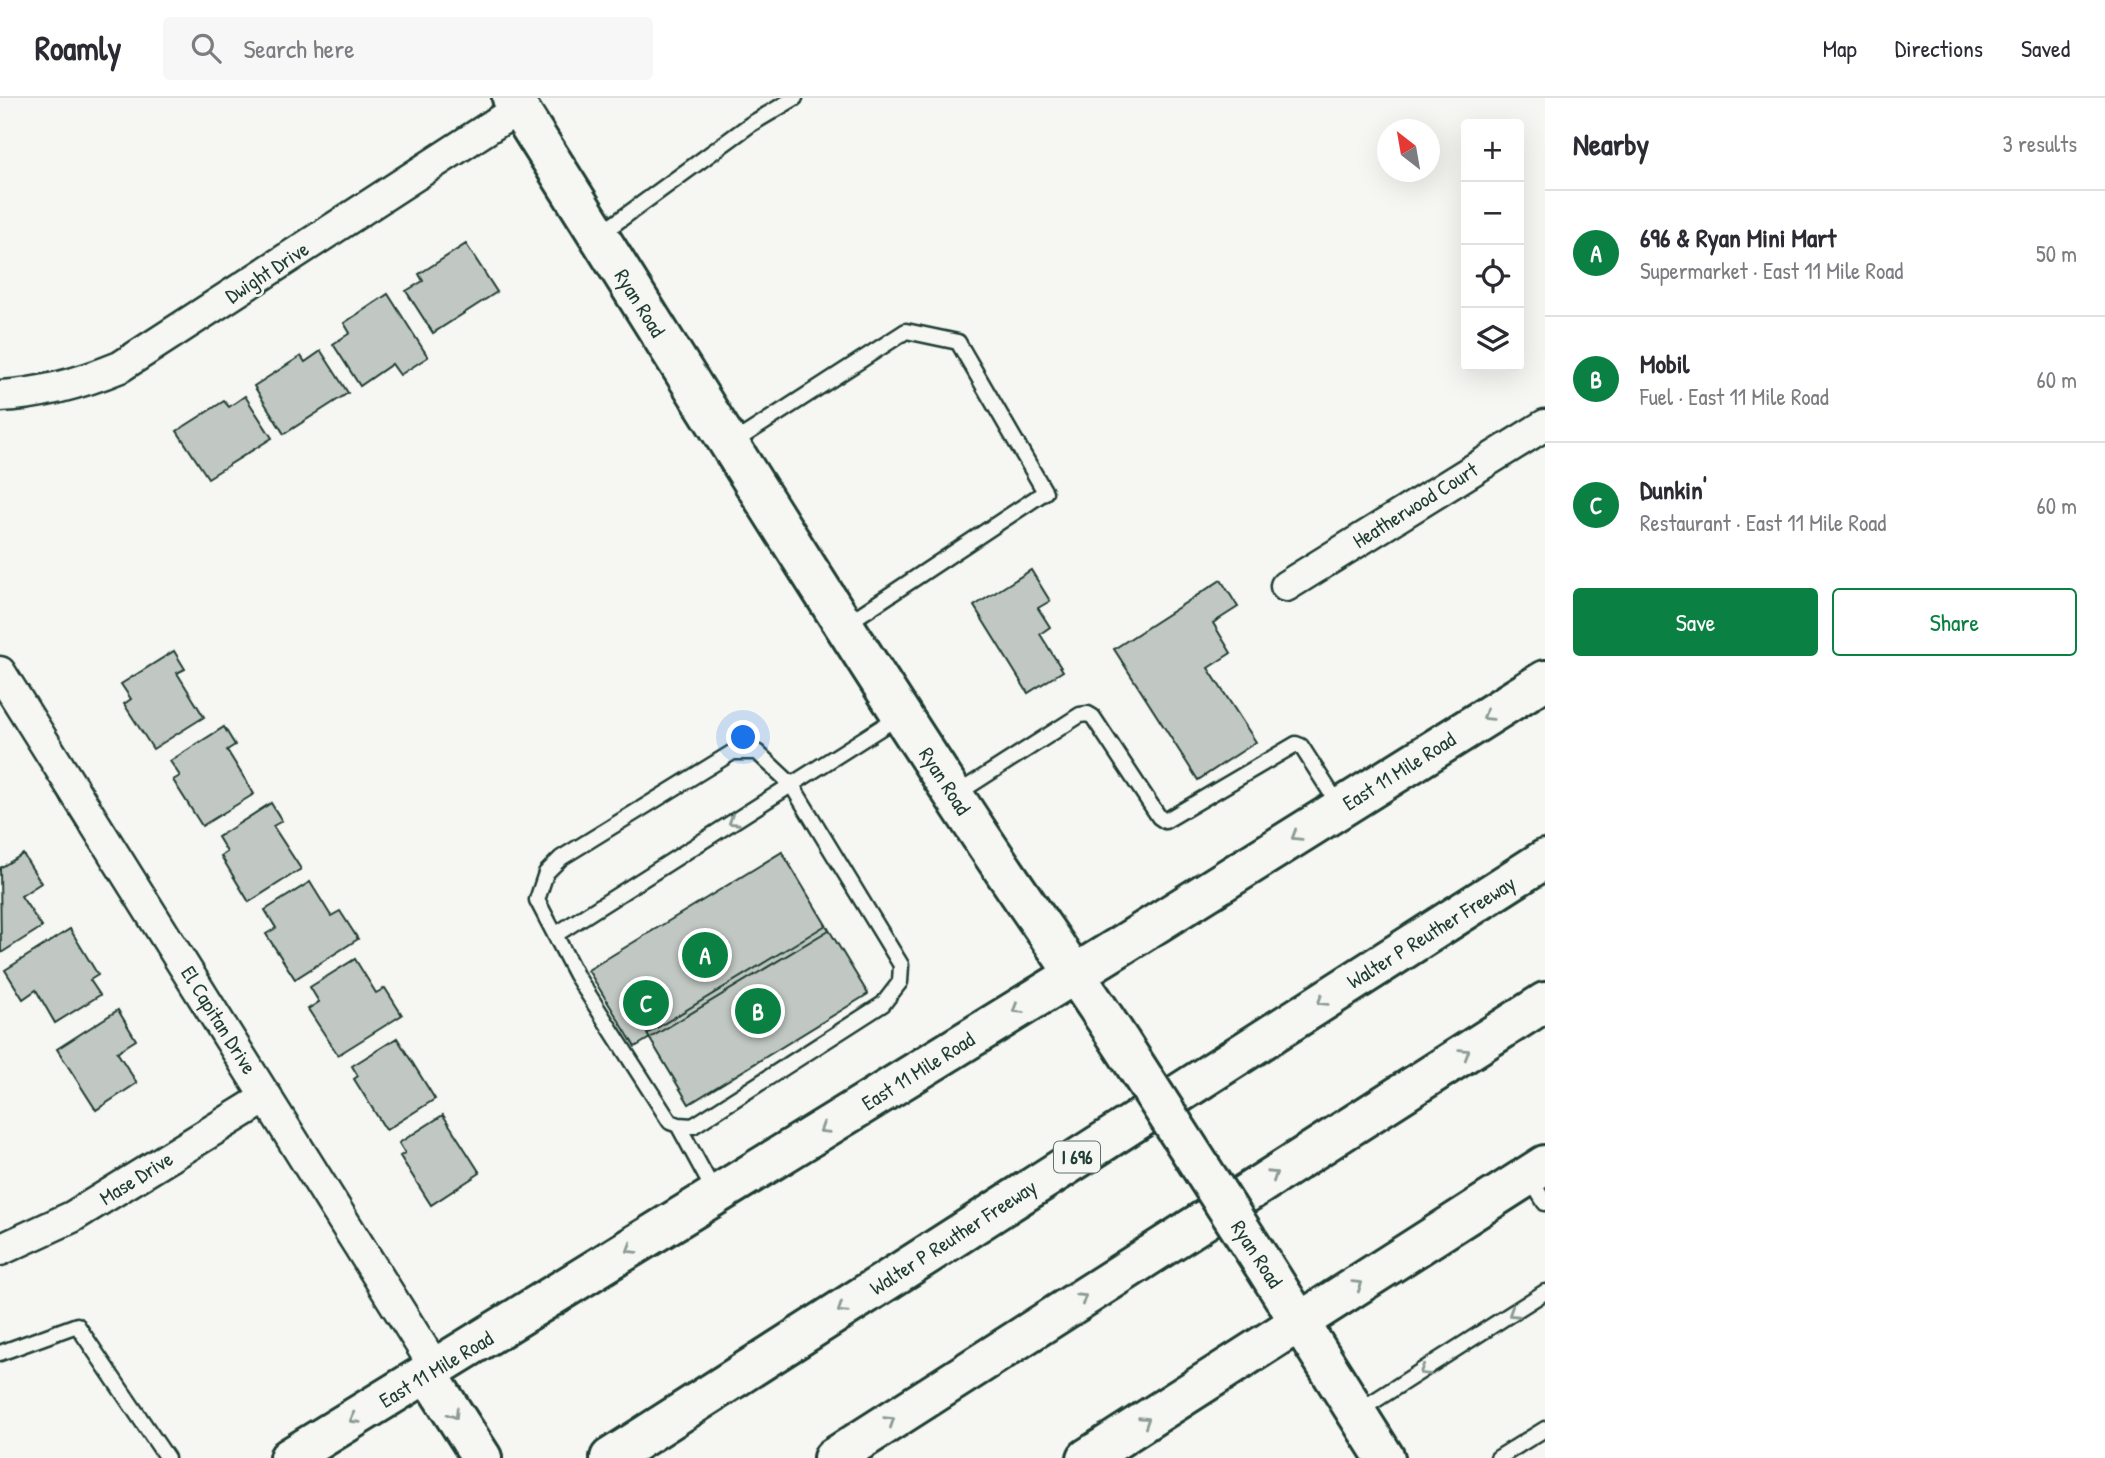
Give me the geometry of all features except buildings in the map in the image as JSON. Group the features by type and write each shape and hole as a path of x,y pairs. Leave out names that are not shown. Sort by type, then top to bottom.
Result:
{"main road":[{"name":"Ryan Road","path":"515,103 954,795 1075,972 1385,1458"},
{"name":"East 11 Mile Road","path":"289,1458 717,1196 1545,680"},
{"name":"Walter P Reuther Freeway","path":"610,1458 1545,859"},
{"path":"833,1458 1545,1002"},
{"path":"1087,1458 1300,1321 1539,1181"},
{"name":"El Capitan Drive","path":"432,1371 481,1456"}],"street":[{"name":"Dwight Drive","path":"0,396 50,390 92,379 120,367 515,103"},
{"name":"Heatherwood Court","path":"1286,586 1545,425"},
{"name":"El Capitan Drive","path":"0,673 267,1097 432,1371"},
{"name":"Mase Drive","path":"0,1250 72,1217 267,1097"}],"lane":[{"path":"598,236 751,124 795,98"},
{"path":"730,444 906,331 958,342 1045,492 845,625"},
{"path":"555,935 902,714"},
{"path":"954,795 1080,715 1088,714 1093,717 1159,817 1165,821 1296,744 1301,746 1340,808"},
{"path":"733,752 757,752 791,784 901,965 900,982 883,1004 693,1126 678,1125 670,1122 576,975 537,900 546,873 561,858 733,752"},
{"path":"678,1125 717,1196"},
{"path":"1356,1412 1545,1292"},
{"path":"0,1353 77,1325 167,1458"},
{"path":"1498,1458 1545,1430"}],"place":[{"name":"696 & Ryan Mini Mart","path":"705,955"},
{"name":"Dunkin'","path":"646,1003"},
{"name":"Mobil","path":"758,1011"}]}
